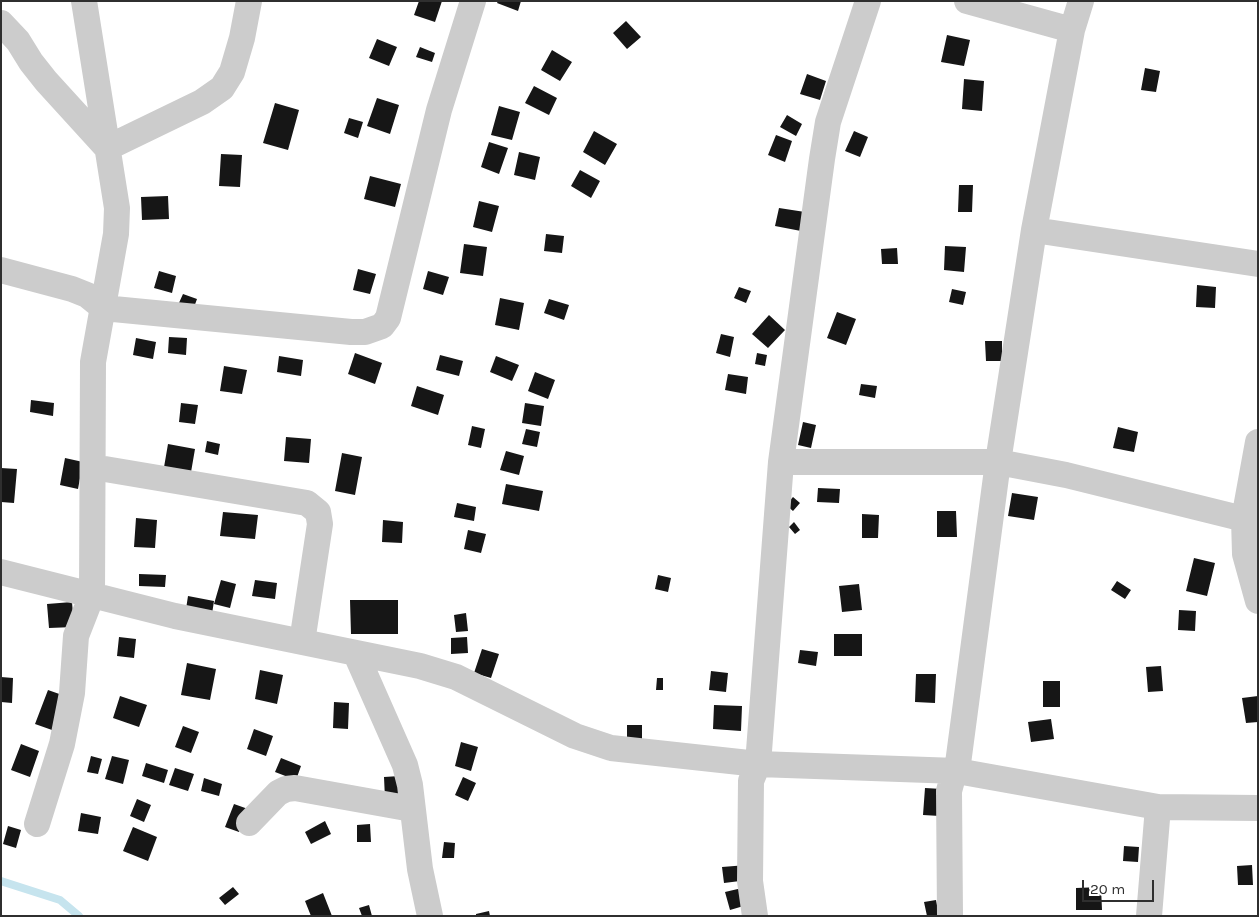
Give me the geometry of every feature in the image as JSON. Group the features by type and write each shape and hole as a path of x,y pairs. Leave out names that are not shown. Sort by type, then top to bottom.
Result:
{"street":[{"path":"37,824 62,744 72,693 76,636 92,595 93,362 116,234 117,208 84,1"},
{"path":"107,148 202,102 222,88 232,72 242,38 248,1"},
{"path":"1,270 72,289 87,295 103,308 351,332 365,332 382,326 388,318 439,110 473,1"},
{"path":"755,916 750,881 751,781 758,764 781,462 828,122 868,1"},
{"path":"968,1 1072,30"},
{"path":"950,916 949,791 957,771 998,462 1034,230 1072,30 1081,1"},
{"path":"1,23 18,41 31,62 46,80 107,148"},
{"path":"1034,230 1258,264"},
{"path":"1258,442 1244,519 1245,554 1258,601"},
{"path":"781,462 998,462 1066,475 1244,519"},
{"path":"93,467 307,503 318,512 320,524 302,642"},
{"path":"1,572 175,616 420,666 456,677 575,736 611,748 758,764 957,771 1158,807 1258,808"},
{"path":"356,654 404,765 410,784 420,869 430,916"},
{"path":"249,823 278,793 286,789 295,788 412,809"},
{"path":"1149,916 1158,807"}],"building":[{"path":"419,1 442,1 435,22 414,15"},
{"path":"498,1 521,1 518,11 497,3"},
{"path":"626,21 641,37 627,49 613,33"},
{"path":"947,35 970,40 964,66 941,62"},
{"path":"377,39 397,47 389,66 369,58"},
{"path":"420,47 435,53 432,62 416,57"},
{"path":"552,50 572,62 560,81 541,70"},
{"path":"1145,68 1160,71 1156,92 1141,90"},
{"path":"807,74 826,81 820,100 800,94"},
{"path":"964,79 984,81 982,111 962,109"},
{"path":"534,86 557,98 549,115 525,103"},
{"path":"377,98 399,105 390,134 367,126"},
{"path":"275,103 299,110 288,150 263,143"},
{"path":"499,106 520,112 512,140 491,135"},
{"path":"787,115 802,124 796,136 780,127"},
{"path":"349,118 363,122 358,138 344,133"},
{"path":"594,131 617,144 605,165 583,152"},
{"path":"854,131 868,137 860,157 845,151"},
{"path":"776,135 792,141 785,162 768,155"},
{"path":"489,142 508,148 499,174 481,167"},
{"path":"519,152 540,157 535,180 514,175"},
{"path":"221,154 242,155 240,187 219,186"},
{"path":"580,170 600,181 591,198 571,186"},
{"path":"370,176 401,184 395,207 364,199"},
{"path":"959,185 973,185 972,212 958,212"},
{"path":"168,196 169,219 142,220 141,197"},
{"path":"479,201 499,206 492,232 473,227"},
{"path":"779,208 805,212 801,231 775,226"},
{"path":"546,234 564,236 562,253 544,251"},
{"path":"464,244 487,247 483,276 460,273"},
{"path":"945,246 966,247 964,272 944,270"},
{"path":"897,248 898,264 882,264 881,249"},
{"path":"358,269 376,274 370,294 353,290"},
{"path":"159,271 176,276 172,293 154,288"},
{"path":"428,271 449,277 443,295 423,289"},
{"path":"1197,285 1216,287 1215,308 1196,307"},
{"path":"739,287 751,291 746,303 734,298"},
{"path":"952,289 966,292 963,305 949,302"},
{"path":"183,294 197,299 193,310 178,305"},
{"path":"500,298 524,303 519,330 495,325"},
{"path":"549,299 569,305 564,320 544,313"},
{"path":"837,312 856,319 846,345 827,338"},
{"path":"769,315 785,330 768,348 752,334"},
{"path":"721,334 734,337 730,357 716,353"},
{"path":"169,337 187,338 186,355 168,353"},
{"path":"136,338 156,342 153,359 133,355"},
{"path":"985,341 1002,341 1002,361 986,361"},
{"path":"355,353 382,363 375,384 348,374"},
{"path":"757,353 767,355 765,366 755,364"},
{"path":"440,355 463,361 459,376 436,370"},
{"path":"279,356 303,360 301,376 277,372"},
{"path":"496,356 519,365 512,381 490,372"},
{"path":"224,366 247,370 242,394 220,391"},
{"path":"535,372 555,380 548,399 528,391"},
{"path":"728,374 748,377 746,394 725,390"},
{"path":"861,384 877,386 875,398 859,395"},
{"path":"417,386 444,395 438,415 411,406"},
{"path":"31,400 54,403 53,416 30,412"},
{"path":"181,403 198,405 195,424 179,422"},
{"path":"525,403 544,406 541,426 522,423"},
{"path":"803,422 816,425 811,448 798,445"},
{"path":"472,426 485,429 481,448 468,445"},
{"path":"1118,427 1138,432 1134,452 1113,448"},
{"path":"526,429 540,432 537,447 522,444"},
{"path":"286,437 311,439 309,463 284,461"},
{"path":"207,441 220,444 218,455 205,452"},
{"path":"168,444 195,449 190,478 163,473"},
{"path":"506,451 524,456 519,475 500,470"},
{"path":"342,453 362,457 355,495 335,491"},
{"path":"65,458 83,462 78,489 60,485"},
{"path":"1,468 17,469 14,503 1,502"},
{"path":"506,484 543,491 539,511 502,504"},
{"path":"818,488 840,489 839,503 817,502"},
{"path":"1012,493 1038,497 1034,520 1008,516"},
{"path":"793,497 800,503 793,511 786,505"},
{"path":"457,503 476,507 474,521 454,517"},
{"path":"937,511 956,511 957,537 937,537"},
{"path":"223,512 258,515 255,539 220,536"},
{"path":"862,514 879,515 878,538 862,538"},
{"path":"136,518 157,520 155,548 134,547"},
{"path":"383,520 403,522 402,543 382,542"},
{"path":"794,522 800,530 795,534 789,527"},
{"path":"468,530 486,534 481,553 464,549"},
{"path":"1194,558 1215,563 1207,596 1186,591"},
{"path":"139,574 166,575 165,587 139,586"},
{"path":"658,575 671,578 668,592 655,589"},
{"path":"221,580 236,584 230,608 214,604"},
{"path":"255,580 277,583 275,599 252,596"},
{"path":"1117,581 1131,590 1125,599 1111,590"},
{"path":"859,584 862,610 842,612 839,586"},
{"path":"188,596 214,601 212,614 186,609"},
{"path":"350,600 398,600 398,634 351,634"},
{"path":"72,602 74,627 49,628 47,604"},
{"path":"1179,610 1196,611 1195,631 1178,630"},
{"path":"466,613 468,631 456,632 454,615"},
{"path":"834,634 862,634 862,656 834,656"},
{"path":"119,637 136,639 134,658 117,656"},
{"path":"467,637 468,653 451,654 451,638"},
{"path":"482,649 499,654 491,678 474,673"},
{"path":"800,650 818,652 816,666 798,663"},
{"path":"187,663 216,669 210,700 181,695"},
{"path":"1161,666 1163,691 1148,692 1146,667"},
{"path":"260,670 283,675 277,704 255,699"},
{"path":"711,671 728,673 726,692 709,690"},
{"path":"916,674 936,674 935,703 915,702"},
{"path":"1,677 13,678 12,703 1,702"},
{"path":"657,678 663,678 663,690 656,690"},
{"path":"1043,681 1060,681 1060,707 1043,707"},
{"path":"48,690 65,696 52,730 35,724"},
{"path":"120,696 147,705 139,727 113,718"},
{"path":"1258,696 1258,722 1246,723 1242,698"},
{"path":"334,702 349,703 348,729 333,728"},
{"path":"714,705 742,706 741,731 713,729"},
{"path":"1051,719 1054,739 1031,742 1028,722"},
{"path":"627,725 642,725 642,743 627,744"},
{"path":"183,726 199,732 191,753 175,747"},
{"path":"254,729 273,736 266,756 247,749"},
{"path":"461,742 478,747 471,771 455,766"},
{"path":"21,744 39,751 30,777 11,770"},
{"path":"91,756 102,759 98,774 87,772"},
{"path":"112,756 129,760 123,784 105,779"},
{"path":"281,758 301,766 296,780 275,772"},
{"path":"146,763 168,770 164,783 142,776"},
{"path":"175,768 194,774 188,791 169,785"},
{"path":"400,776 401,798 385,799 384,777"},
{"path":"463,777 476,783 468,801 455,795"},
{"path":"204,778 222,784 219,796 201,791"},
{"path":"925,788 942,789 940,816 923,815"},
{"path":"137,799 151,805 144,822 130,816"},
{"path":"234,804 248,809 239,832 225,827"},
{"path":"81,813 101,817 98,834 78,831"},
{"path":"325,821 331,834 311,844 305,832"},
{"path":"370,824 371,842 357,842 357,825"},
{"path":"8,826 21,830 16,848 3,844"},
{"path":"133,827 157,837 148,861 123,851"},
{"path":"444,842 455,843 454,858 442,858"},
{"path":"1124,846 1139,847 1138,862 1123,861"},
{"path":"747,865 748,880 724,883 722,867"},
{"path":"1252,865 1253,885 1238,885 1237,866"},
{"path":"233,887 239,894 225,905 219,898"},
{"path":"1101,887 1102,910 1076,910 1076,888"},
{"path":"742,888 747,905 730,910 725,892"},
{"path":"323,893 332,916 311,916 305,901"},
{"path":"936,900 939,916 927,916 924,902"},
{"path":"369,905 372,916 362,916 359,908"},
{"path":"489,911 490,916 476,916 476,914"}],"waterway":[{"path":"1,881 60,900 79,916"}]}
